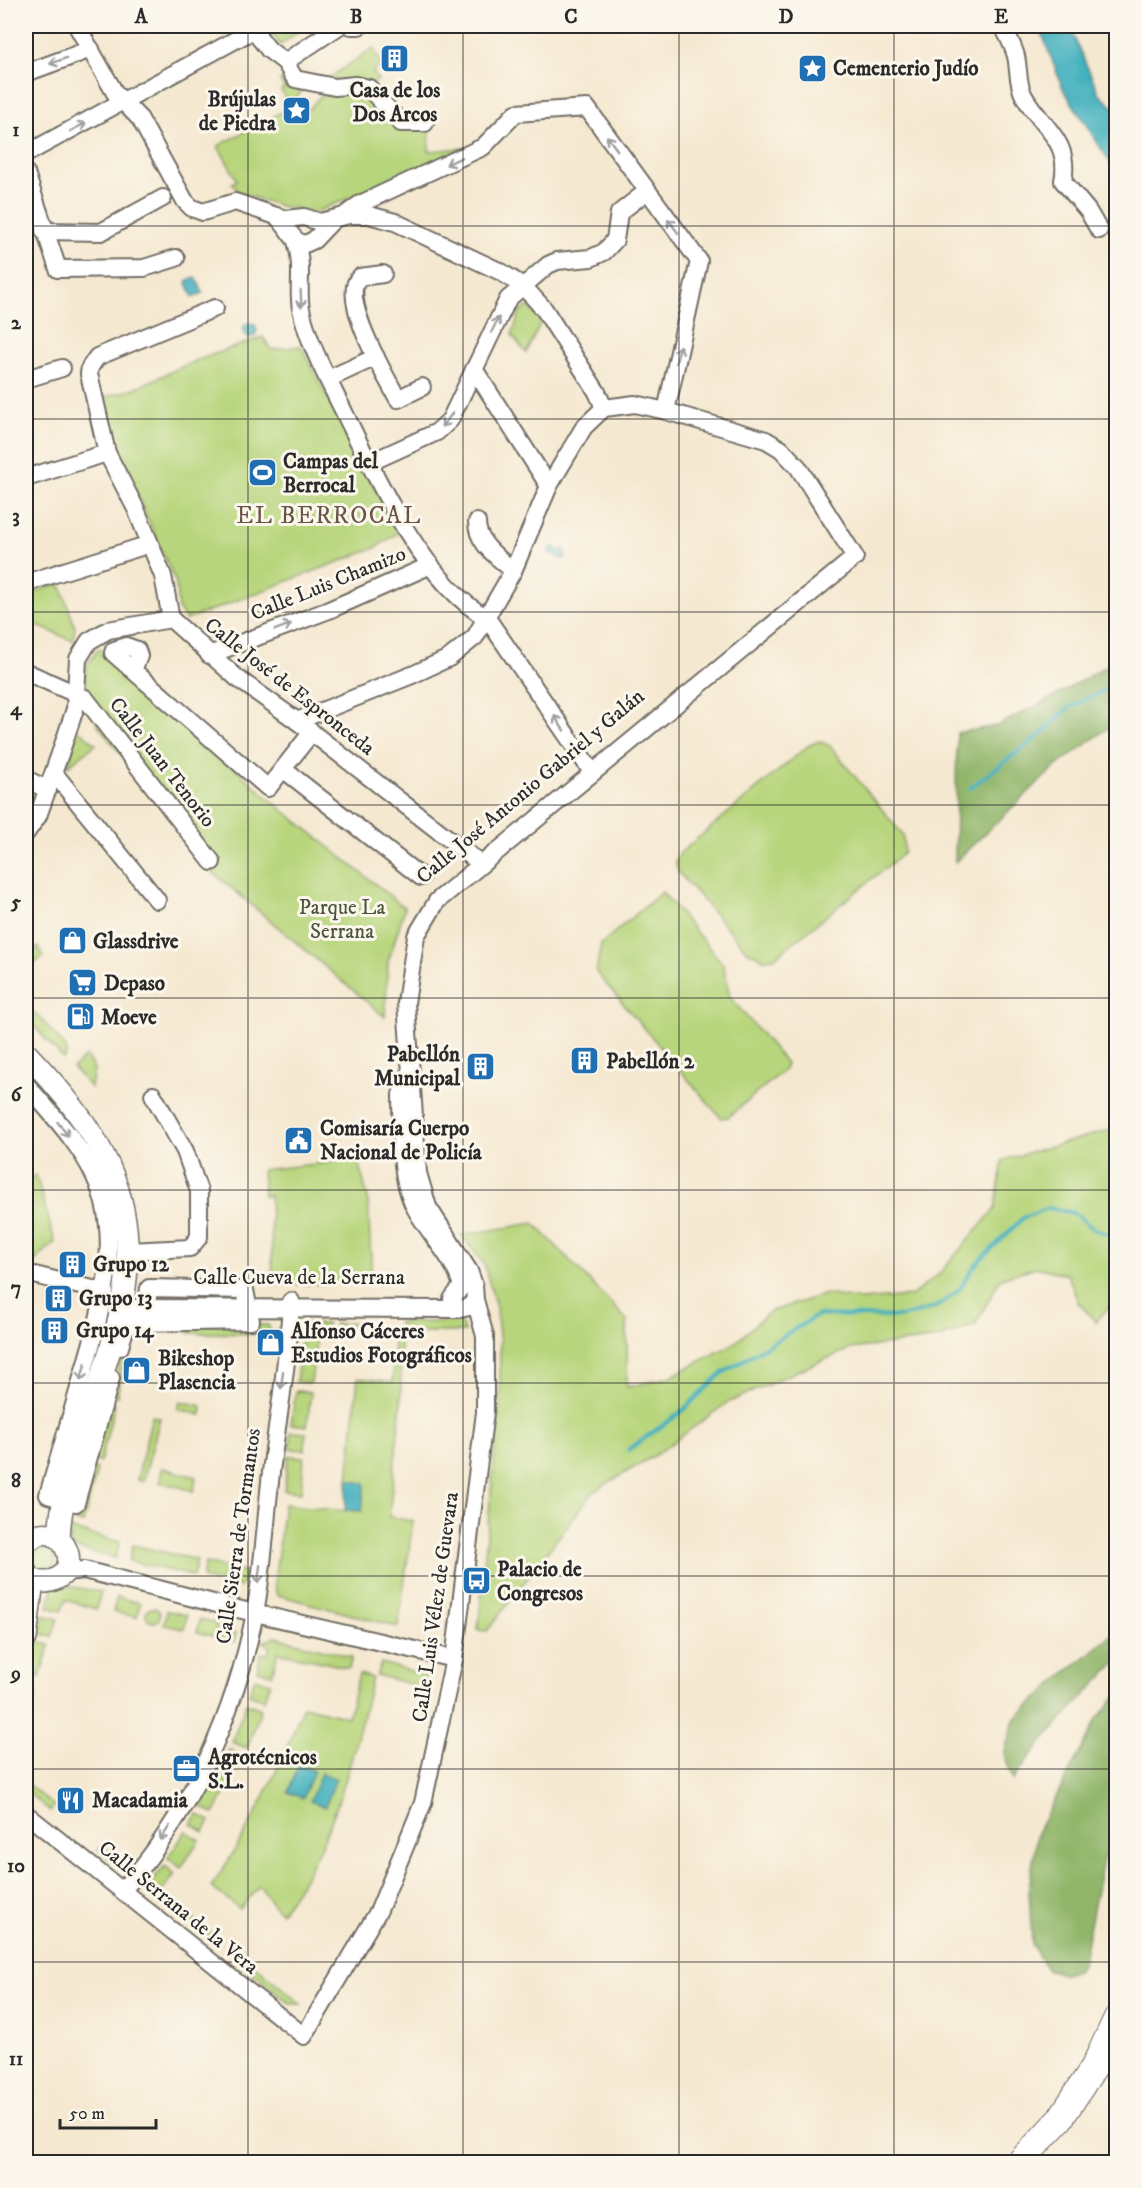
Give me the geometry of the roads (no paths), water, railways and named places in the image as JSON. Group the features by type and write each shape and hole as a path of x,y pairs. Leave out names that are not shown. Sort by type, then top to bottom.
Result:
{"highway":[{"path":"1020,2163 1060,2119 1094,2067 1116,2020"}],"main road":[{"path":"29,1056 84,1121 103,1152 117,1184 126,1214 128,1251 53,1536"},
{"path":"26,1543 33,1537 53,1536 64,1544 26,1638"}],"street":[{"path":"76,26 123,103 140,119 185,201 192,208 209,212 235,202 276,216 303,229 359,214 381,218 501,272 523,286 544,309 604,408"},
{"path":"285,62 339,26"},
{"path":"351,26 359,26"},
{"path":"1003,26 1016,56 1019,83 1024,97 1062,149 1066,161 1064,181 1088,211 1099,230"},
{"path":"26,153 123,103 257,28 269,50 285,62 295,79 335,87 355,85 369,88 401,123 425,123"},
{"path":"26,73 91,49"},
{"path":"297,721 449,658 475,637 513,571 549,486 584,427 604,408 635,404 666,411 699,261 587,108 516,113 483,147 360,204 338,219"},
{"path":"26,173 58,269 144,268 176,258"},
{"path":"369,464 437,432 450,420 508,299 557,261 591,258 604,252 615,240 619,213 647,190"},
{"path":"380,195 374,208 381,218"},
{"path":"44,231 101,232 163,198"},
{"path":"303,229 301,308 328,379 369,464 406,530 431,565 471,609 487,618 590,769"},
{"path":"384,274 359,278 353,295 363,329 398,399 422,387"},
{"path":"26,833 38,816 75,709 78,659 89,641 108,630 171,619 163,576 136,509 107,453 89,374 93,361 97,357 215,308"},
{"path":"328,379 376,357"},
{"path":"26,379 62,368"},
{"path":"474,369 549,486"},
{"name":"Calle José Antonio Gabriel y Galán","path":"475,1300 457,1268 432,1237 412,1202 406,1181 397,983 399,963 407,937 418,914 429,900 476,860 853,553 798,467 781,449 766,440 666,411"},
{"path":"26,478 107,453"},
{"path":"477,522 477,532 484,544 513,571"},
{"path":"26,584 150,544"},
{"name":"Calle Luis Chamizo","path":"208,655 329,610 431,565"},
{"path":"471,609 475,637"},
{"name":"Calle José de Espronceda","path":"171,619 208,655 312,732 476,860"},
{"path":"475,637 506,645"},
{"path":"133,670 268,788 312,732"},
{"name":"Calle Juan Tenorio","path":"26,672 85,698 212,862"},
{"path":"283,769 421,877"},
{"name":"Calle José Antonio Gabriel y Galán","path":"475,1300 469,1270 433,1216 422,1191 418,1173 406,1003 416,936 437,901 590,769"},
{"path":"26,779 51,782 158,900"},
{"path":"29,1056 26,1084 72,1140 95,1177 105,1210 109,1262 117,1299"},
{"path":"128,1251 190,1248 195,1245 199,1237 199,1191 185,1151 153,1095"},
{"path":"457,1268 462,1286 456,1304 482,1322"},
{"path":"26,1273 117,1299 146,1310 251,1321 244,1290 149,1288 146,1310 125,1329 76,1503 63,1499"},
{"name":"Calle Cueva de la Serrana","path":"248,1304 291,1306 456,1304 475,1300"},
{"name":"Calle Luis Vélez de Guevara","path":"304,2036 379,1910 423,1803 454,1659 485,1412 486,1336 475,1300"},
{"name":"Calle Sierra de Tormantos","path":"123,1890 149,1857 187,1799 206,1763 235,1692 255,1613 291,1306"},
{"path":"54,1572 255,1613 454,1659"},
{"name":"Calle Serrana de la Vera","path":"26,1814 304,2036"}],"water":[{"path":"1039,26 1069,26 1100,95 1116,109 1116,172 1063,89"},
{"path":"196,277 203,293 193,297 186,281"},
{"path":"247,323 253,323 257,330 253,337 247,337 243,333 243,327"},
{"path":"553,546 557,550 565,549 566,558 561,559 548,552"},
{"path":"348,1480 365,1483 362,1511 345,1510"},
{"path":"299,1765 314,1771 303,1798 288,1792"},
{"path":"321,1773 336,1779 325,1807 310,1801"}],"waterway":[{"path":"970,788 1039,736 1070,707 1116,685"},
{"path":"628,1450 680,1413 721,1374 818,1315 902,1317 936,1307 958,1291 976,1264 1023,1218 1048,1208 1074,1213 1094,1229 1116,1238"}],"place":[{"name":"Casa de los Dos Arcos","path":"395,59"},
{"name":"Cementerio Judío","path":"812,68"},
{"name":"Brújulas de Piedra","path":"297,111"},
{"name":"Campas del Berrocal","path":"262,473"},
{"name":"Glassdrive","path":"72,941"},
{"name":"Depaso","path":"83,983"},
{"name":"Moeve","path":"80,1017"},
{"name":"Pabellón 2","path":"585,1061"},
{"name":"Pabellón Municipal","path":"481,1066"},
{"name":"Comisaría Cuerpo Nacional de Policía","path":"299,1140"},
{"name":"Grupo 12","path":"72,1264"},
{"name":"Grupo 13","path":"58,1298"},
{"name":"Grupo 14","path":"55,1330"},
{"name":"Alfonso Cáceres Estudios Fotográficos","path":"270,1343"},
{"name":"Bikeshop Plasencia","path":"137,1370"},
{"name":"Palacio de Congresos","path":"476,1581"},
{"name":"Agrotécnicos S.L.","path":"187,1769"},
{"name":"Macadamia","path":"71,1800"}],"district":[{"name":"EL BERROCAL","path":"329,515"}],"park label":[{"name":"Parque La Serrana","path":"342,919"}]}
